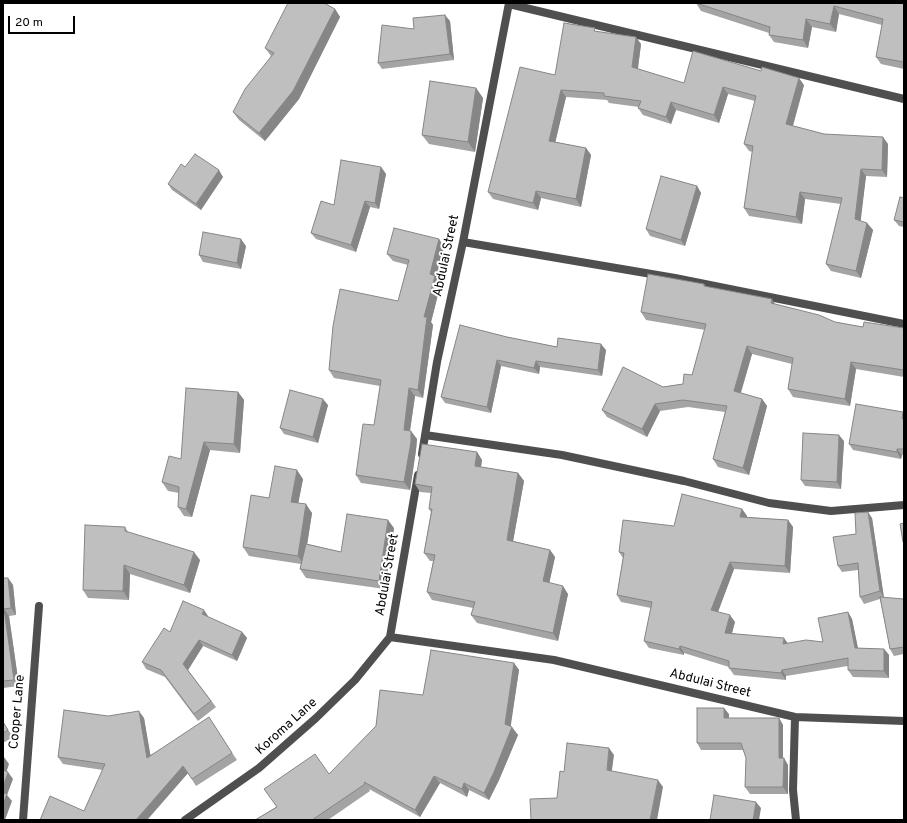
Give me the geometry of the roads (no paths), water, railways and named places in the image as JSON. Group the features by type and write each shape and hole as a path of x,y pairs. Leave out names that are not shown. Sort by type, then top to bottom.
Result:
{"street":[{"path":"509,4 904,99"},
{"name":"Abdulai Street","path":"509,4 463,242 436,362 390,637 554,660 795,717 904,721"},
{"path":"463,242 674,278 904,324"},
{"path":"425,435 562,455 684,481 769,503 831,511 904,505"},
{"name":"Cooper Lane","path":"23,820 27,745 39,606"},
{"name":"Koroma Lane","path":"185,820 259,768 316,718 355,680 390,637"},
{"path":"795,717 793,790 796,820"}]}
